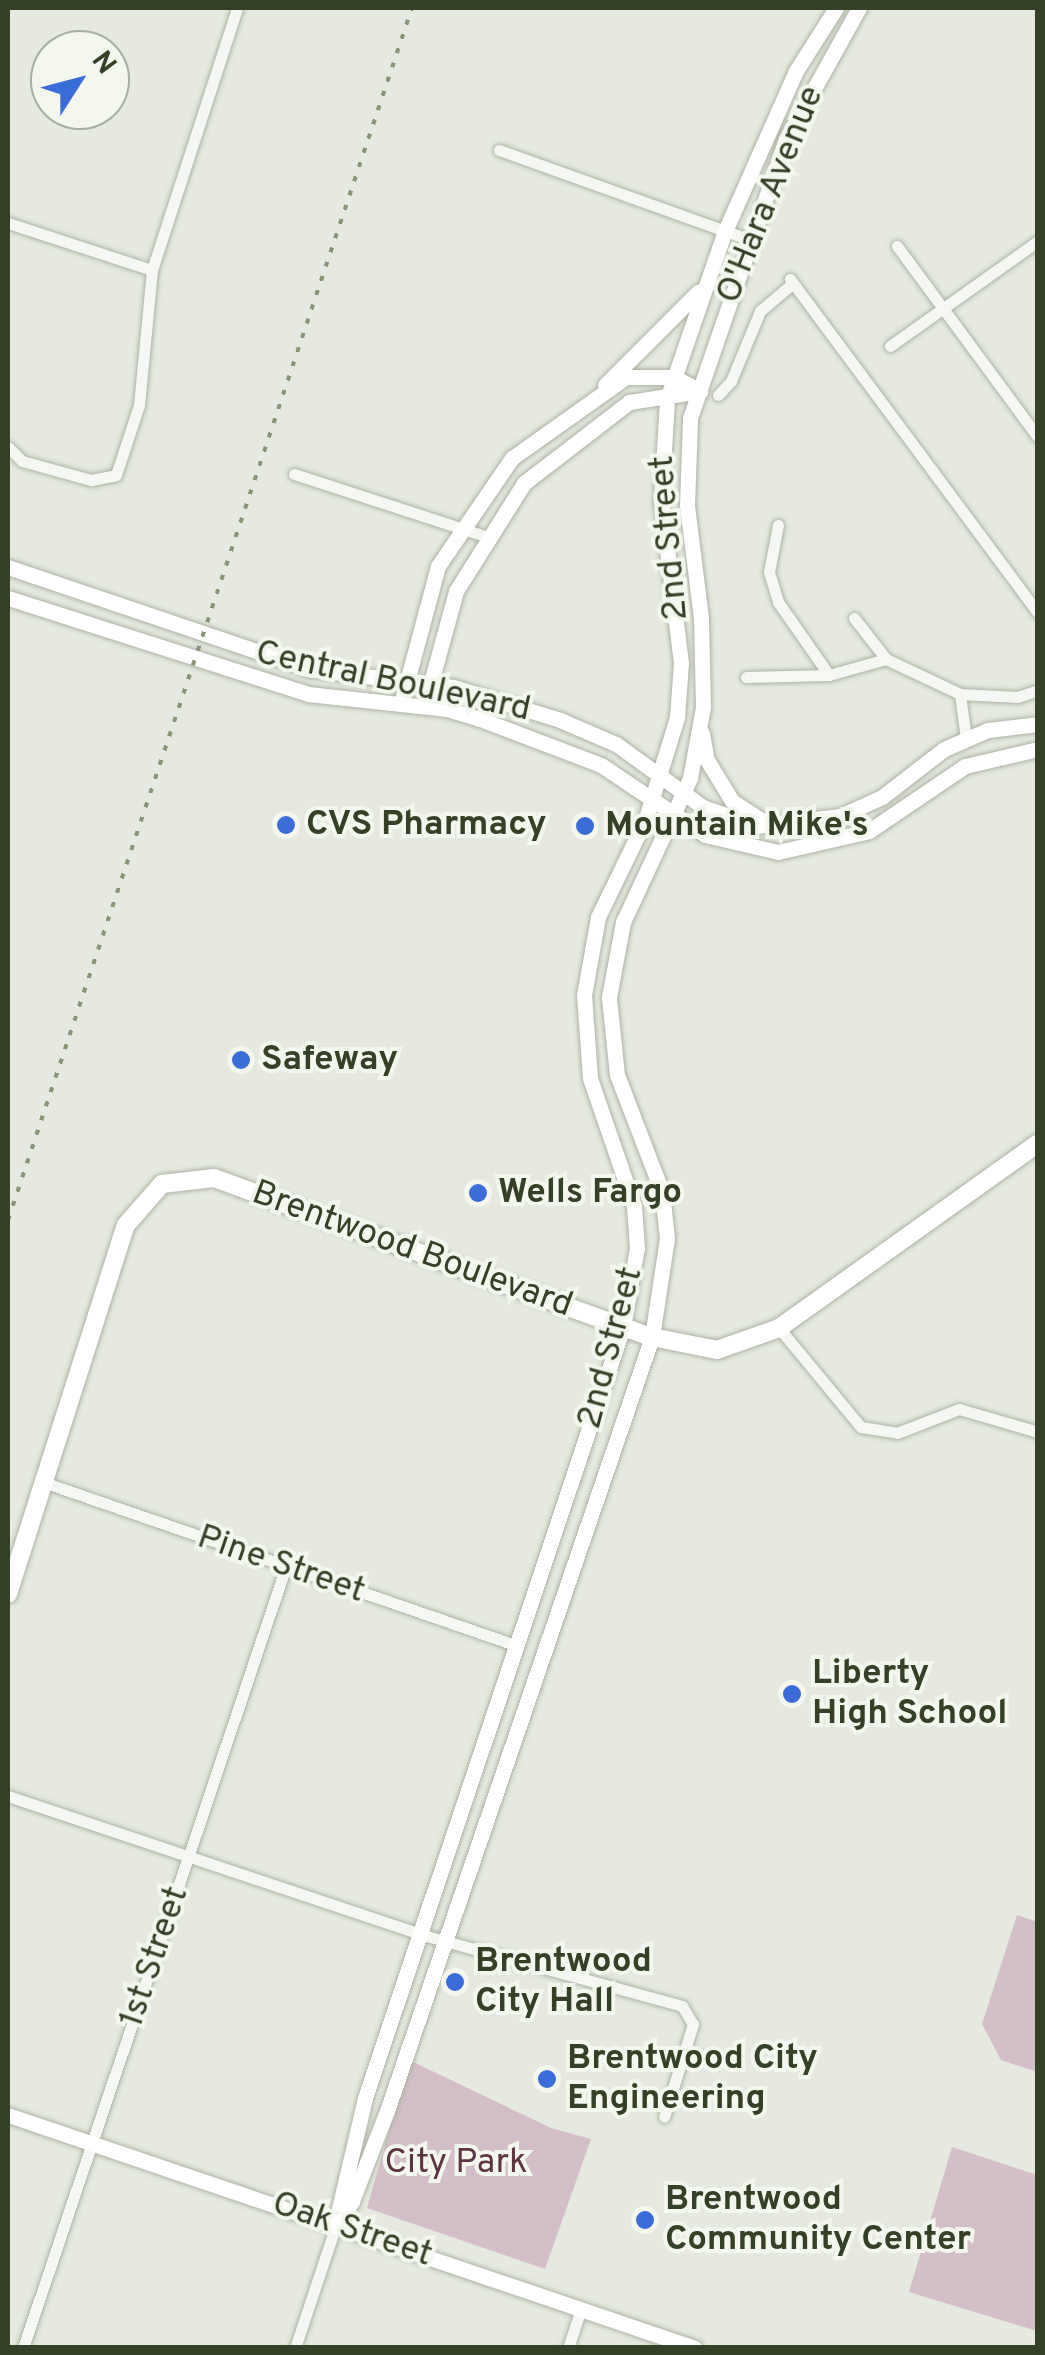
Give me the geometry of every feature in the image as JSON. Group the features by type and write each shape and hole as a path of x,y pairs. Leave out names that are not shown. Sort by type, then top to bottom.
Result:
{"main road":[{"name":"Brentwood Boulevard","path":"8,1594 126,1224 150,1194 179,1178 214,1178 652,1338 717,1350 779,1328 1038,1143"}],"street":[{"path":"8,447 22,460 91,480 116,475 138,405 152,270 237,8"},
{"name":"O'Hara Avenue","path":"667,399 725,231 796,71 836,8"},
{"name":"O'Hara Avenue","path":"700,724 704,662 685,464 700,391 747,239 804,97 859,8"},
{"path":"499,150 747,239"},
{"path":"8,223 152,270"},
{"path":"890,346 1038,240"},
{"path":"897,246 1038,437"},
{"path":"401,704 438,566 459,528 512,458 602,388 707,281"},
{"path":"718,395 731,381 760,310 791,281 1038,613"},
{"path":"602,388 626,377 674,377 700,391"},
{"path":"423,706 456,590 486,536 524,483 568,443 629,402 700,391"},
{"name":"2nd Street","path":"296,2348 336,2225 365,2098 623,1327 636,1248 634,1206 590,1078 584,995 609,885 652,799 677,717 681,663 661,501 667,399"},
{"path":"294,474 486,536"},
{"path":"778,525 768,572 778,602 828,675"},
{"name":"Central Boulevard","path":"8,568 276,660 431,684 560,720 616,744 684,792 731,819 770,826 840,816 966,739 1038,724"},
{"name":"Central Boulevard","path":"8,598 266,683 423,706 538,739 601,765 704,835 751,848 820,848 884,824 965,766 1038,749"},
{"path":"854,618 886,659 960,694 1017,697 1038,690"},
{"path":"746,677 828,675 886,659"},
{"path":"960,694 966,739"},
{"path":"700,724 720,783 732,801 770,826"},
{"name":"2nd Street","path":"336,2225 352,2200 388,2108 652,1338 667,1238 662,1192 616,1076 609,998 634,888 684,792 700,724"},
{"path":"779,1328 861,1427 896,1433 959,1409 1038,1432"},
{"name":"Pine Street","path":"44,1482 518,1646"},
{"name":"1st Street","path":"23,2348 286,1566"},
{"path":"492,1726 492,1767 502,1776"},
{"path":"8,1796 422,1934 682,2006 693,2024 664,2117"},
{"name":"Oak Street","path":"8,2115 695,2348"},
{"path":"568,2348 581,2308"}],"green space":[{"path":"1017,1915 1037,1922 1037,2072 1001,2060 982,2024"},
{"name":"City Park","path":"409,2060 551,2128 591,2139 545,2269 367,2208"},
{"path":"952,2147 1037,2175 1037,2331 909,2292"}],"railway":[{"path":"8,1220 412,8"}],"place":[{"name":"CVS Pharmacy","path":"286,825"},
{"name":"Mountain Mike's","path":"585,826"},
{"name":"Safeway","path":"241,1060"},
{"name":"Wells Fargo","path":"478,1193"},
{"name":"Liberty High School","path":"792,1694"},
{"name":"Brentwood City Hall","path":"455,1982"},
{"name":"Brentwood City Engineering","path":"547,2079"},
{"name":"Brentwood Community Center","path":"645,2220"}]}
